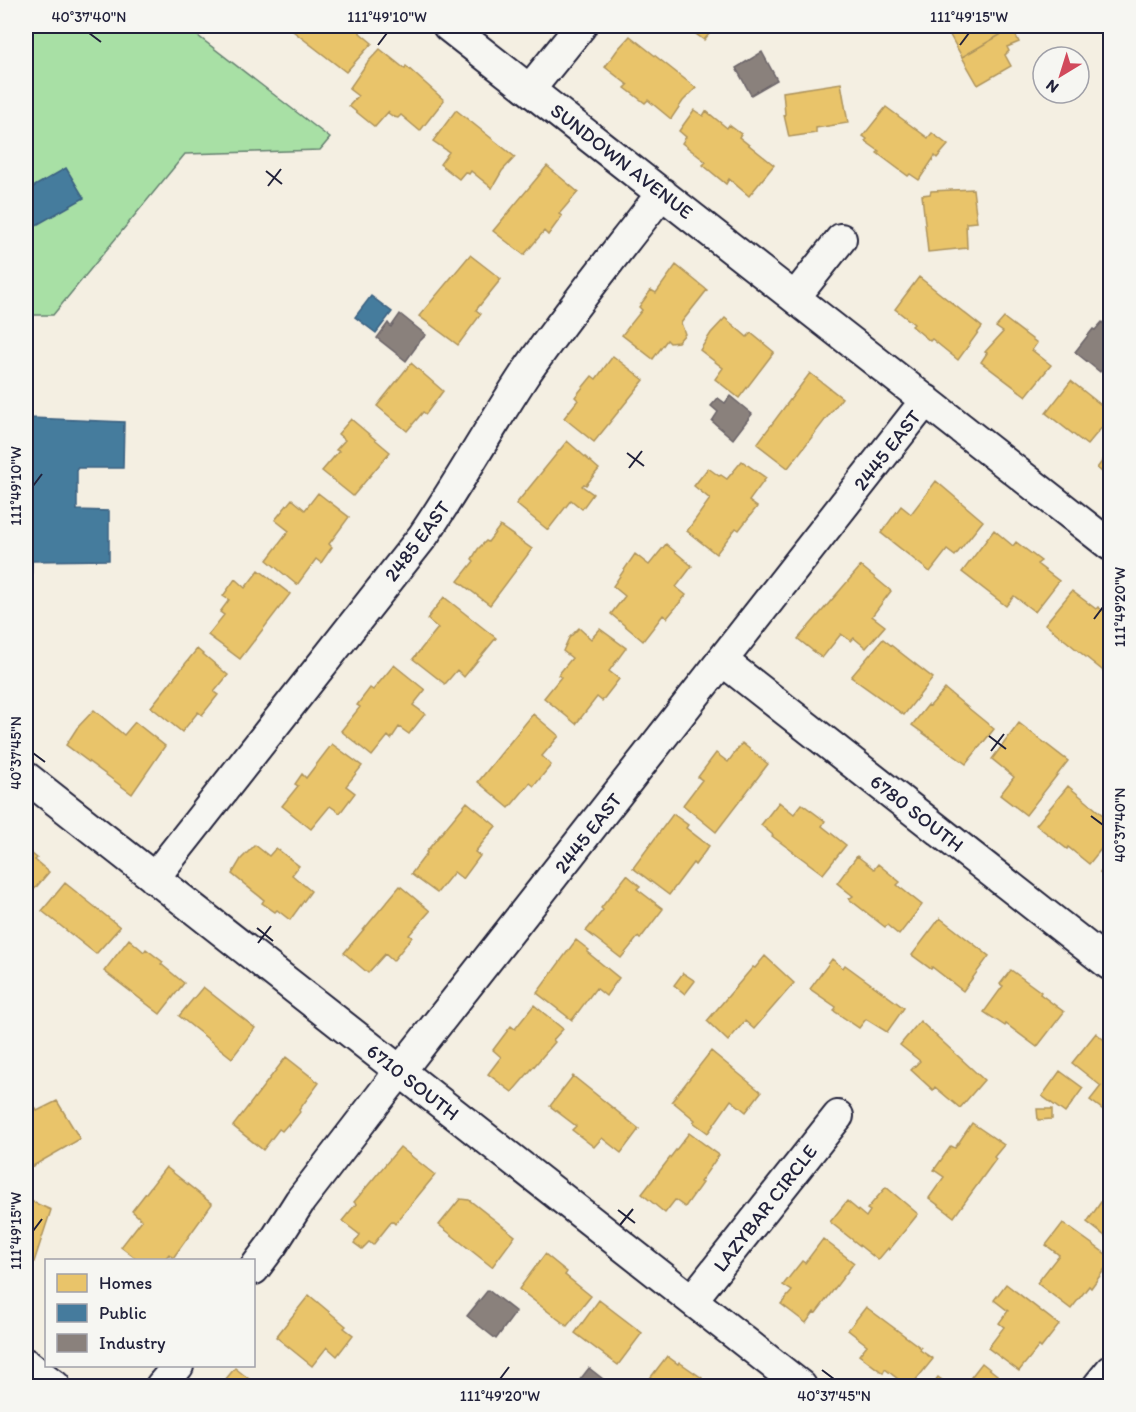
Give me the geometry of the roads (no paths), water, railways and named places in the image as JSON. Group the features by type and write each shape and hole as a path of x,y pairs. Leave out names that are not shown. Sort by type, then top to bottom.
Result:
{"street":[{"name":"SUNDOWN AVENUE","path":"448,26 1110,544"},
{"path":"530,89 581,26"},
{"name":"2485 EAST","path":"154,878 423,536 525,375 569,313 662,193"},
{"path":"795,297 841,239"},
{"name":"2445 EAST","path":"255,1268 300,1201 400,1071 926,400"},
{"name":"6780 SOUTH","path":"723,661 1110,965"},
{"name":"6710 SOUTH","path":"26,777 801,1386"},
{"name":"LAZYBAR CIRCLE","path":"692,1300 838,1116"},
{"path":"26,1364 55,1386"},
{"path":"161,1386 176,1367"},
{"path":"1098,1386 1110,1371"}]}
